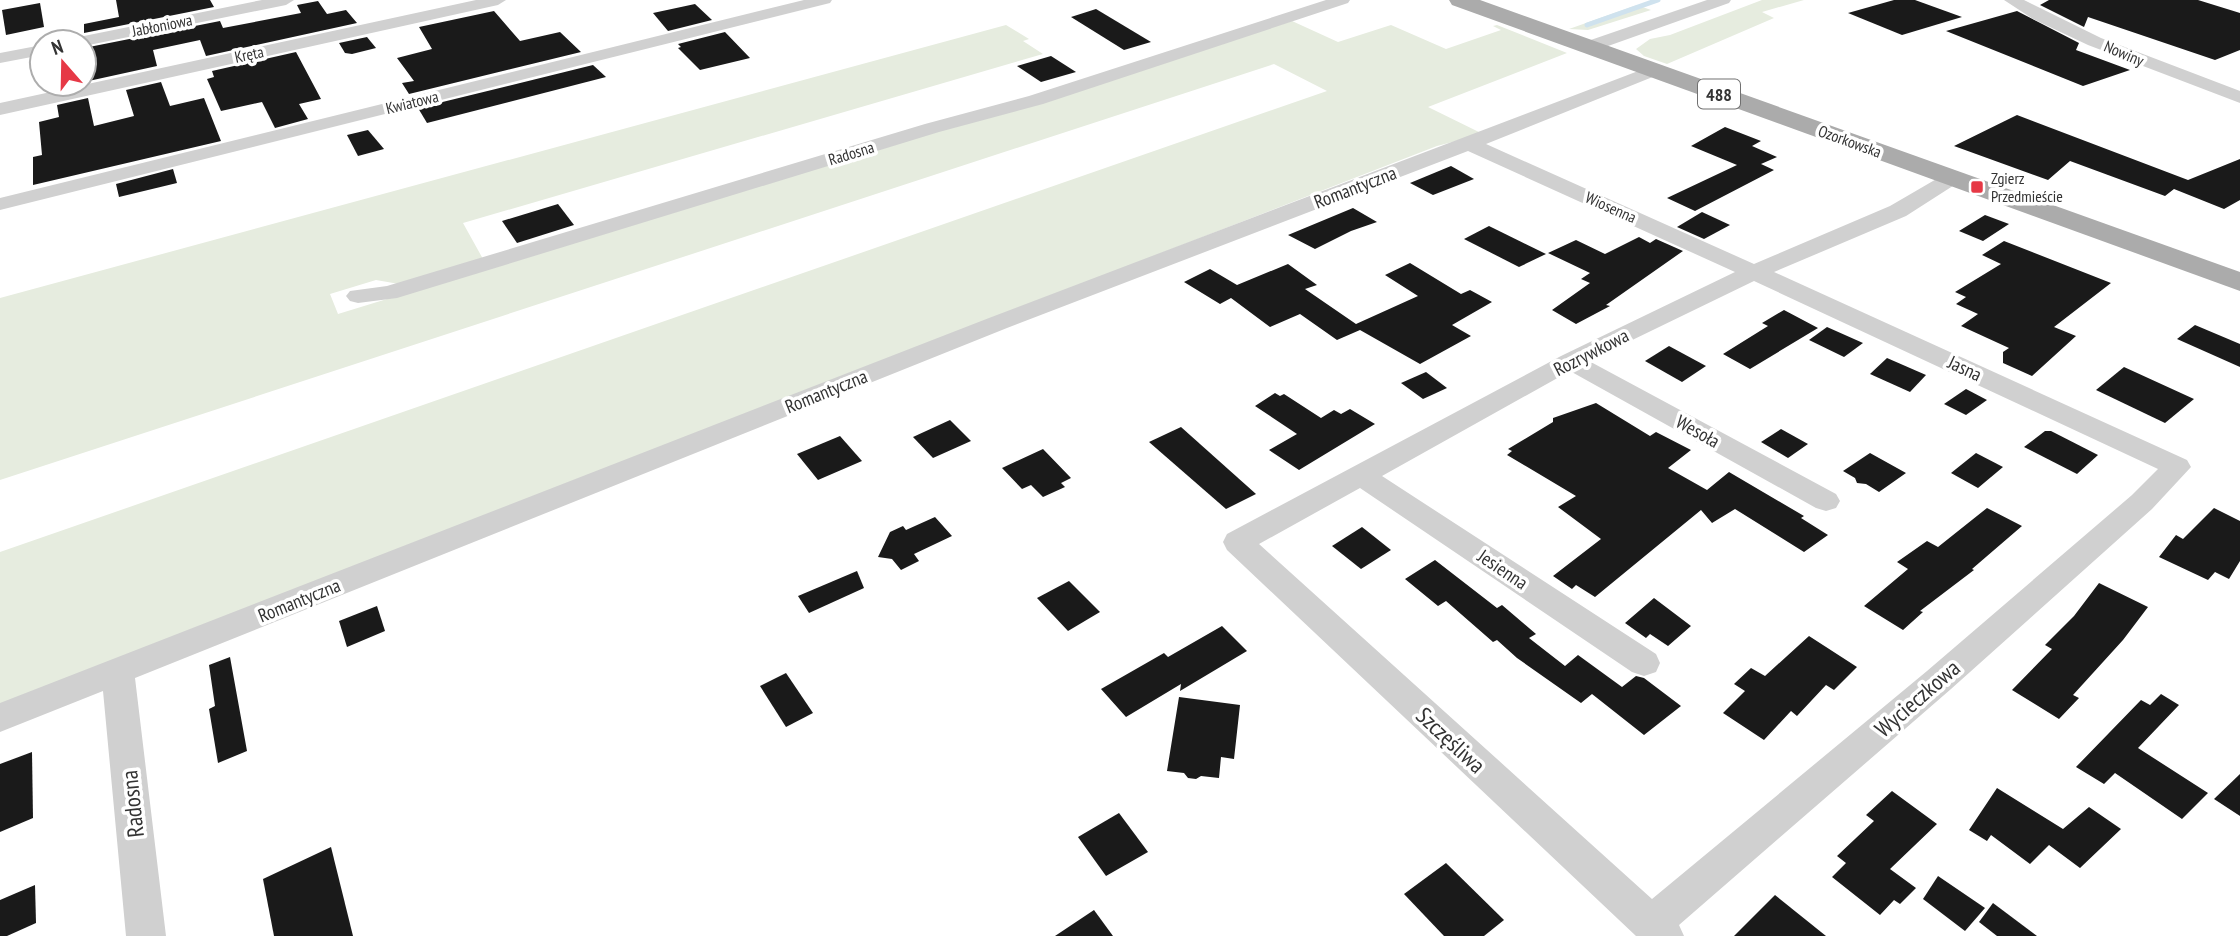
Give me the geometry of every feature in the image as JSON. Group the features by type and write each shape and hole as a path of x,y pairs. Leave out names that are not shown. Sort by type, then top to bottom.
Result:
{"main road":[{"name":"Ozorkowska","path":"1460,0 2240,282"}],"street":[{"name":"Jabłoniowa","path":"98,38 286,0"},
{"name":"Kręta","path":"0,109 498,0"},
{"name":"Kwiatowa","path":"0,204 824,0"},
{"name":"Radosna","path":"358,296 389,293 932,128 1036,100 1342,0"},
{"path":"1588,47 1723,0"},
{"name":"Nowiny","path":"2012,0 2051,21 2146,62 2240,97"},
{"path":"0,58 28,53"},
{"name":"Romantyczna","path":"0,719 998,323 1469,144 1654,70"},
{"name":"Wiosenna","path":"1469,144 1752,273"},
{"name":"Rozrywkowa","path":"1238,542 1570,361 1752,273 1898,211 1952,178"},
{"name":"Jasna","path":"1752,273 1910,342 2177,467"},
{"name":"Wesoła","path":"1570,361 1826,501"},
{"name":"Wycieczkowa","path":"1658,930 2141,502 2177,467"},
{"name":"Jesienna","path":"1362,475 1644,663"},
{"name":"Szczęśliwa","path":"1238,542 1658,930"},
{"name":"Radosna","path":"118,672 146,936"}],"shaded area":[{"path":"1762,0 1804,0 1762,12 1774,18 1667,64 1644,56 1636,49 1650,39 1670,35"},
{"path":"1637,5 1651,10 1588,30 1569,29"},
{"path":"1292,21 1338,42 1391,25 1446,49 1501,30 1493,26 1497,25 1567,53 1428,107 1483,134 1437,146 0,704 0,552 1327,91 1274,64 0,480 0,298 1006,25 1029,39 1023,41 1043,54 463,223 483,259 399,284 376,280 330,294 338,314"}],"building":[{"path":"116,0 210,0 214,7 98,30 98,28 84,28 84,24 119,17"},
{"path":"1894,0 1915,0 1962,17 1902,35 1848,13"},
{"path":"2049,0 2198,0 2240,13 2240,50 2215,60 2088,17 2084,27 2040,5"},
{"path":"318,1 327,14 346,10 357,23 206,56 200,40 153,50 157,66 98,79 98,45 220,21 223,28 301,13 297,5"},
{"path":"40,3 44,27 28,28 28,30 6,35 2,10"},
{"path":"695,4 712,20 668,31 653,13"},
{"path":"1096,9 1151,42 1124,50 1071,17"},
{"path":"494,11 520,41 560,32 581,52 409,94 402,83 414,81 397,58 432,49 419,27"},
{"path":"2017,11 2079,43 2076,50 2130,70 2083,86 1946,31"},
{"path":"725,32 750,58 700,70 678,48 681,47 678,44"},
{"path":"367,37 376,48 352,54 345,53 339,43"},
{"path":"296,52 321,99 299,104 308,119 275,128 262,102 221,111 207,79 214,77 212,71"},
{"path":"1051,56 1076,72 1041,82 1017,66"},
{"path":"593,65 606,77 427,123 418,108"},
{"path":"161,82 170,106 204,98 221,141 33,185 33,157 42,155 39,122 59,117 57,105 88,98 94,126 134,116 126,90"},
{"path":"2017,115 2188,180 2240,159 2240,200 2224,209 2174,189 2165,196 2070,161 2048,180 1954,146"},
{"path":"1725,127 1761,141 1752,146 1777,157 1761,164 1774,170 1695,211 1667,198 1737,165 1691,146"},
{"path":"368,130 384,149 358,156 347,135"},
{"path":"1451,166 1474,179 1433,195 1410,183"},
{"path":"173,169 177,183 119,197 116,184"},
{"path":"558,204 574,225 517,243 502,221"},
{"path":"1353,208 1377,222 1351,231 1315,249 1288,235"},
{"path":"1702,212 1730,225 1704,239 1677,227"},
{"path":"1985,215 2009,224 1983,241 1959,231"},
{"path":"1489,226 1546,254 1519,267 1464,239"},
{"path":"1639,237 1650,243 1656,239 1683,251 1606,305 1610,306 1576,324 1552,310 1590,283 1581,279 1590,273 1548,253 1576,240 1605,254"},
{"path":"2004,241 2111,283 2054,327 2076,336 2032,376 2003,363 2003,352 2009,348 1961,326 1978,314 1956,304 1966,297 1955,292 2001,264 1982,255"},
{"path":"1410,263 1461,294 1470,290 1492,302 1452,325 1471,336 1420,364 1360,330 1337,340 1300,314 1270,327 1231,298 1220,304 1184,282 1210,269 1237,285 1288,264 1317,285 1305,289 1356,324 1418,296 1385,275"},
{"path":"1784,310 1818,328 1750,369 1723,354 1768,326 1762,323"},
{"path":"2195,325 2240,344 2240,367 2177,339"},
{"path":"1827,327 1863,343 1844,357 1809,340"},
{"path":"1669,346 1706,366 1682,382 1645,361"},
{"path":"1887,358 1926,375 1910,392 1870,374"},
{"path":"2124,367 2194,399 2165,423 2096,390"},
{"path":"1426,372 1447,388 1423,399 1401,383"},
{"path":"1966,389 1987,400 1966,415 1944,404"},
{"path":"1275,393 1280,396 1284,394 1321,418 1334,410 1341,414 1350,409 1375,424 1299,470 1269,450 1297,434 1255,406"},
{"path":"1596,403 1650,436 1656,432 1691,450 1668,468 1707,490 1729,472 1804,516 1801,518 1828,535 1804,552 1735,509 1712,523 1701,510 1595,597 1576,585 1572,589 1553,576 1601,539 1558,507 1576,496 1507,455 1512,451 1508,449 1553,422 1553,418"},
{"path":"950,420 971,441 933,458 913,437"},
{"path":"1181,427 1256,494 1226,509 1149,442"},
{"path":"1781,429 1808,444 1788,458 1761,442"},
{"path":"2045,431 2051,431 2098,455 2077,474 2024,447"},
{"path":"840,436 862,461 818,480 797,454"},
{"path":"1043,449 1071,478 1061,483 1065,487 1043,497 1031,485 1022,489 1002,468"},
{"path":"1870,453 1906,473 1879,492 1866,484 1857,483 1855,478 1843,471"},
{"path":"1976,453 2003,467 1978,488 1951,473"},
{"path":"1987,508 2022,526 1972,569 1974,570 1920,611 1923,612 1903,630 1864,606 1908,569 1897,562 1927,541 1938,547"},
{"path":"2214,508 2240,521 2240,561 2229,579 2215,572 2208,580 2159,557 2176,535 2183,539"},
{"path":"935,517 952,536 914,554 919,561 901,570 892,559 878,557 890,532 903,526 906,530"},
{"path":"1362,527 1391,550 1361,569 1332,546"},
{"path":"1435,560 1497,608 1502,605 1536,634 1529,638 1565,666 1578,655 1622,687 1636,676 1644,678 1681,706 1644,735 1592,694 1581,703 1517,658 1497,640 1493,642 1446,601 1438,606 1405,579"},
{"path":"857,571 864,588 809,613 798,596"},
{"path":"1069,581 1100,612 1068,631 1037,598"},
{"path":"2099,583 2148,607 2123,640 2073,695 2079,698 2059,719 2012,690 2052,649 2045,645 2074,616"},
{"path":"1654,598 1691,626 1668,646 1650,634 1646,638 1625,623"},
{"path":"377,606 385,631 347,647 339,621"},
{"path":"1222,626 1247,651 1180,691 1181,684 1126,717 1101,689 1164,653 1168,657"},
{"path":"1809,636 1857,667 1834,690 1826,685 1797,716 1791,711 1764,740 1723,713 1745,691 1734,684 1751,668 1765,676"},
{"path":"230,657 247,751 218,763 209,709 215,706 209,665"},
{"path":"786,673 813,713 786,727 760,686"},
{"path":"2161,694 2179,705 2138,748 2208,793 2182,819 2115,773 2104,784 2076,767 2141,700 2150,705"},
{"path":"1179,697 1240,705 1234,759 1221,757 1219,778 1188,778 1184,773 1167,771"},
{"path":"32,752 33,818 0,832 0,764"},
{"path":"2240,774 2240,816 2214,799"},
{"path":"1997,788 2063,829 2089,807 2121,829 2080,868 2049,845 2030,864 1991,835 1987,841 1969,830"},
{"path":"1892,791 1937,824 1890,869 1916,888 1900,904 1894,900 1880,915 1832,877 1846,863 1837,856 1874,821 1866,815"},
{"path":"1119,813 1148,852 1106,876 1078,837"},
{"path":"331,847 353,936 274,936 263,879"},
{"path":"1446,863 1504,920 1484,936 1444,936 1404,894"},
{"path":"1938,876 1985,908 1965,931 1923,899"},
{"path":"35,885 36,923 7,936 0,936 0,900"},
{"path":"1775,895 1826,936 1734,936"},
{"path":"1993,903 2037,936 1997,936 1979,922"},
{"path":"1094,910 1113,936 1055,936"}],"waterway":[{"path":"1587,25 1658,0"}],"place":[{"name":"Zgierz Przedmieście","path":"1977,187"}]}
